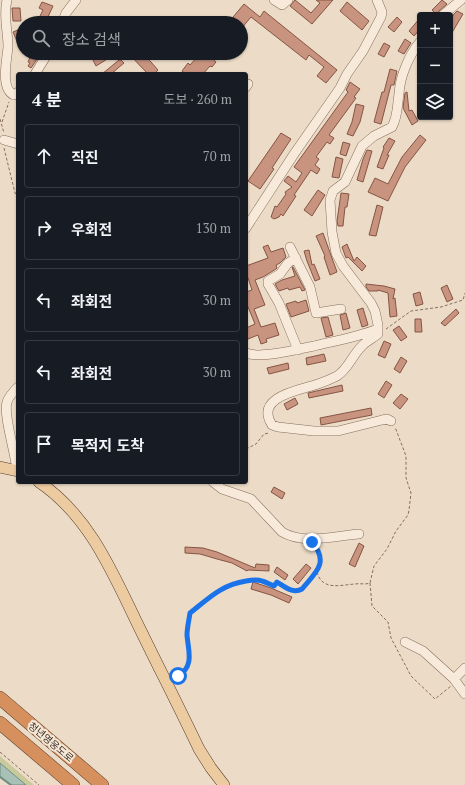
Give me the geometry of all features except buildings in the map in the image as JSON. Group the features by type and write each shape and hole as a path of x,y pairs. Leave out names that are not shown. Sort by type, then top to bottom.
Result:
{"highway":[{"name":"청년영웅도로","path":"0,698 102,785"},
{"name":"청년영웅도로","path":"0,723 73,785"}],"main road":[{"path":"0,467 16,471"},
{"path":"42,484 71,508 92,536 199,748 211,768 224,785"}],"street":[{"path":"7,0 5,8 8,48 6,62 7,88 10,93 16,93"},
{"path":"65,16 76,0"},
{"path":"274,0 282,5 288,0"},
{"path":"248,225 294,154 340,88 346,74 362,51 381,17 382,12 377,0"},
{"path":"447,12 461,0"},
{"path":"392,421 387,419 347,429 327,432 278,427 272,425 268,416 272,403 289,392 317,384 340,374 362,346 378,334 377,318 373,307 343,266 336,253 332,232 330,200 333,191 345,182 362,146 374,136 392,127 398,114 399,92 403,76 412,52 417,46"},
{"path":"35,72 43,60"},
{"path":"4,140 16,143"},
{"path":"290,247 310,286 316,313 342,309"},
{"path":"296,258 288,263 280,274 268,281 268,284 279,303 298,350"},
{"path":"248,354 260,355 298,350 363,335 378,329"},
{"path":"16,389 10,396 7,405 16,459"},
{"path":"216,484 222,489 251,499 282,532 288,536 308,538 359,534"},
{"path":"404,642 423,651 454,679 465,694"},
{"path":"454,679 465,668"}],"path":[{"path":"2,122 7,108 16,93"},
{"path":"0,119 4,131 4,148 11,180 16,194"},
{"path":"378,329 386,329 411,311 441,306 463,300 465,293"},
{"path":"392,421 406,456 406,478 411,493 408,515 374,566 370,583 372,606 388,622 391,638 411,676 435,699 453,684 454,679"},
{"path":"248,448 259,442 264,434 273,432 278,427"},
{"path":"167,683 182,674 189,662 190,652 187,636 190,613 216,592 237,582 252,580 262,581 274,586 277,582 294,592 299,591 317,572 320,564 318,551 315,545 308,538"},
{"path":"317,572 319,580 328,585 342,586 370,583"},
{"path":"0,752 39,785"}],"green space":[{"path":"0,756 34,785 26,785 0,763"}],"shaded area":[{"path":"0,763 26,785 11,785 0,776"}],"waterway":[{"path":"0,777 11,785"}],"route":[{"path":"178,676 182,674 189,662 190,652 187,631 190,613 220,589 237,582 257,580 274,586 277,582 294,592 299,591 319,569 320,564 318,551 312,542"}]}
